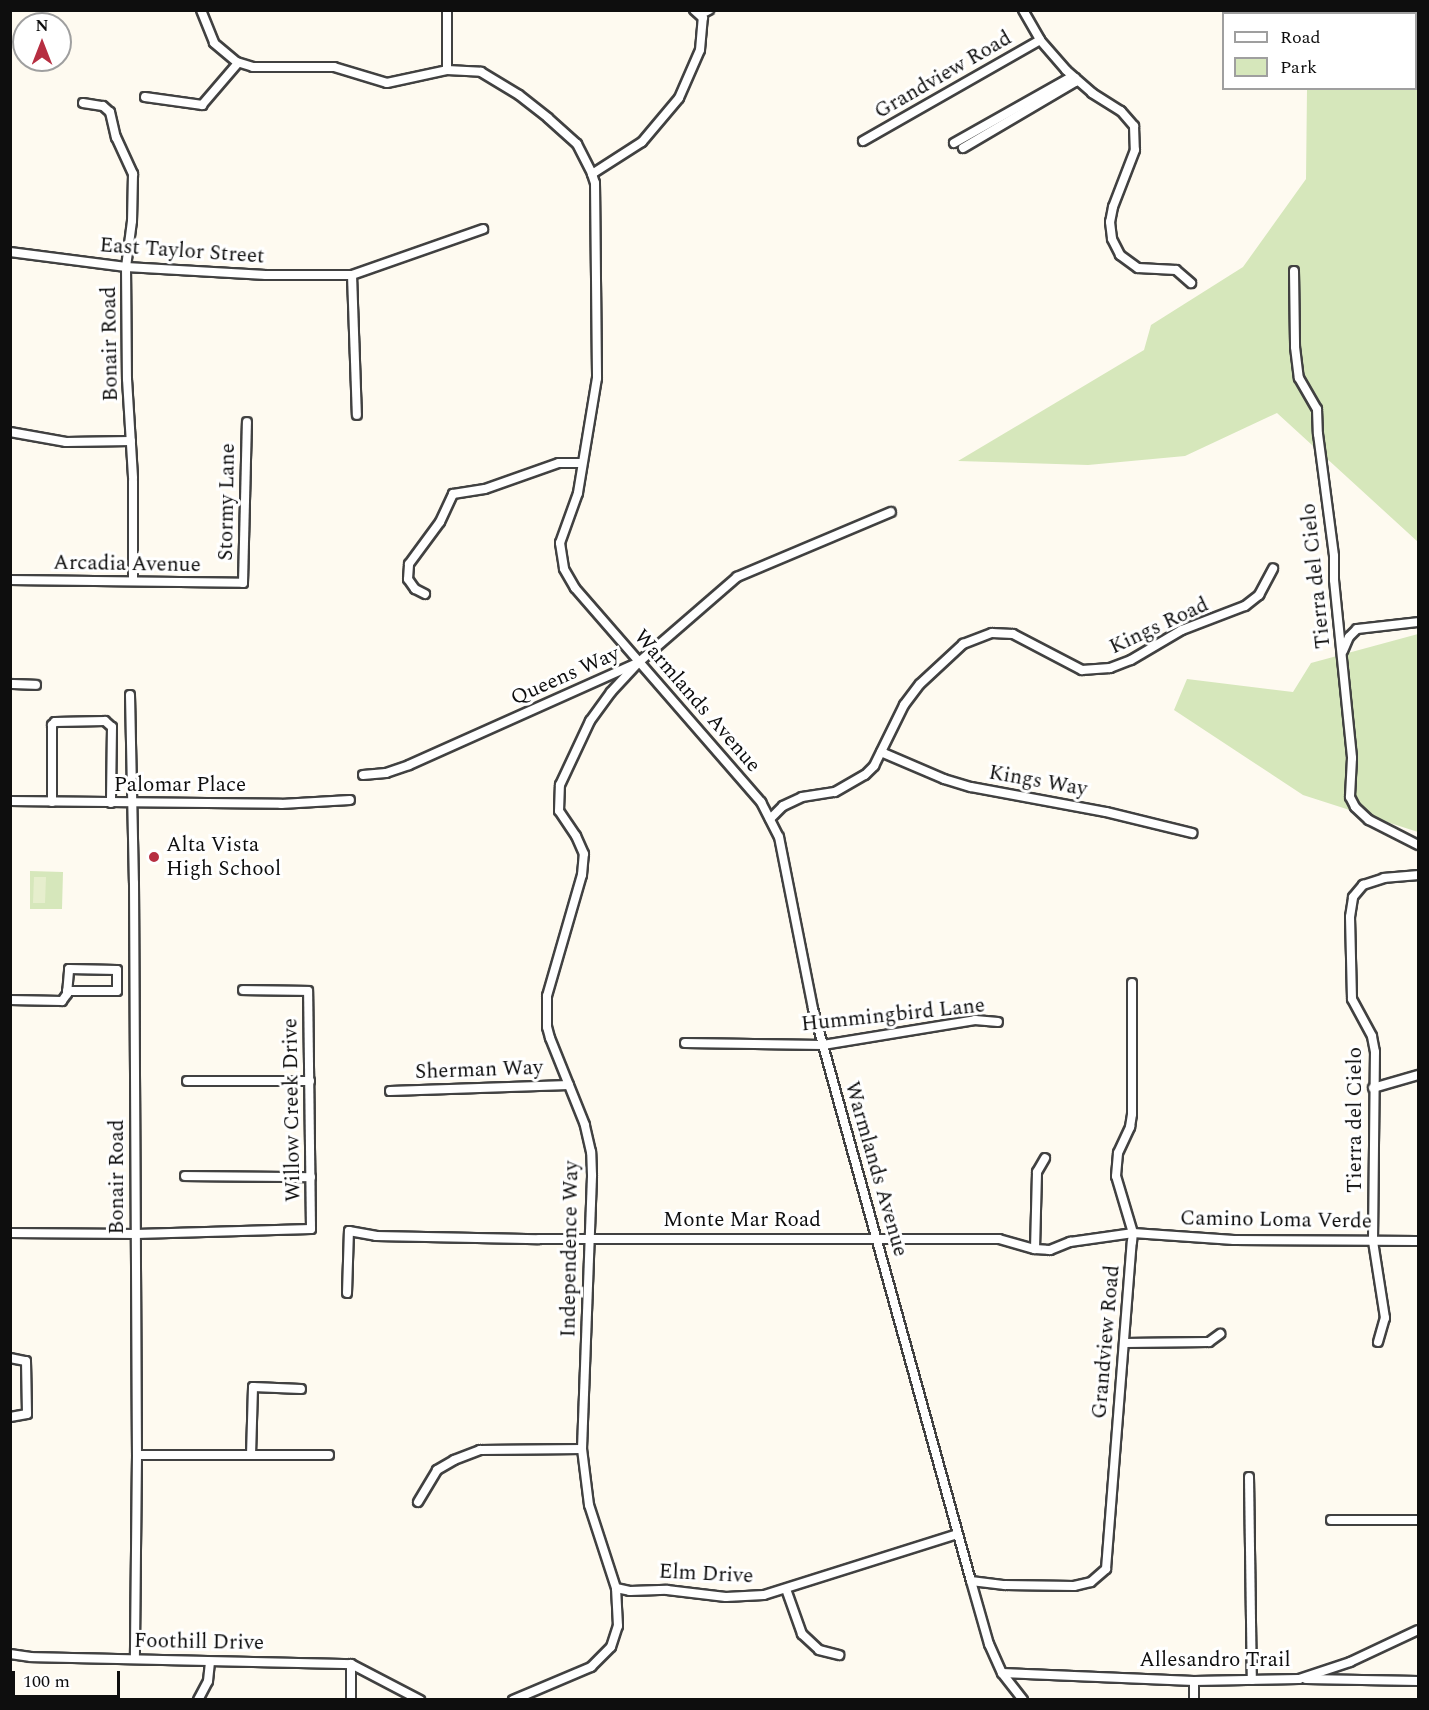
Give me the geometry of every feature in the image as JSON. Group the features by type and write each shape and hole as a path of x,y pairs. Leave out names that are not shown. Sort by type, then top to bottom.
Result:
{"street":[{"name":"Warmlands Avenue","path":"201,10 214,43 238,63 263,69 334,67 387,83 447,70 481,72 519,94 577,144 592,174 595,183 597,378 578,493 560,543 564,569 575,588 761,802 778,837 813,1009 971,1581 989,1644 1002,1673 1023,1700"},
{"path":"447,10 447,70"},
{"path":"592,174 642,142 676,103 700,50 703,18 698,12 709,10"},
{"name":"Grandview Road","path":"1023,10 1041,40 1075,78 1122,111 1134,126 1135,150 1113,207 1110,222 1112,239 1120,255 1138,267 1176,270 1191,283"},
{"name":"Grandview Road","path":"863,141 1041,40"},
{"path":"145,97 202,105 238,63"},
{"path":"954,143 1071,77 1075,78 1075,82 963,148"},
{"name":"Bonair Road","path":"83,103 103,106 110,112 117,137 133,174 132,221 126,267 127,379 133,479 133,581"},
{"name":"East Taylor Street","path":"10,252 126,267 266,275 352,275 483,229"},
{"name":"Tierra del Cielo","path":"1294,271 1295,347 1299,378 1317,409 1318,435 1334,556 1352,758 1350,797 1355,807 1369,820 1419,845"},
{"path":"352,275 357,415"},
{"name":"Stormy Lane","path":"243,584 246,422"},
{"path":"10,432 66,442 131,441"},
{"path":"425,594 415,589 408,579 409,564 440,522 453,494 485,489 559,463 582,463"},
{"name":"Queens Way","path":"363,775 386,772 409,765 639,662 737,577 891,512"},
{"name":"Kings Road","path":"770,819 783,806 802,797 836,792 852,785 874,766 904,705 920,684 963,644 992,633 1013,634 1083,670 1110,668 1131,660 1182,630 1245,606 1259,595 1273,569"},
{"name":"Arcadia Avenue","path":"10,580 243,584"},
{"path":"1342,655 1349,637 1357,629 1419,622"},
{"name":"Independence Way","path":"616,1588 589,1505 582,1449 591,1152 585,1125 547,1027 547,996 582,875 584,854 576,836 559,811 560,785 590,721 611,692 639,662"},
{"path":"10,684 36,685"},
{"name":"Bonair Road","path":"130,695 134,883 136,1233 135,1659"},
{"path":"52,802 52,725 56,722 105,722 112,727 111,803"},
{"name":"Kings Way","path":"881,753 944,779 971,787 1106,812 1192,833"},
{"name":"Palomar Place","path":"10,801 281,804 350,800"},
{"name":"Tierra del Cielo","path":"1377,1342 1384,1318 1373,1241 1375,1052 1372,1036 1352,999 1350,949 1353,897 1363,885 1384,878 1419,875"},
{"path":"10,1000 62,1001 67,991 69,969 117,970 117,991 67,991"},
{"name":"Grandview Road","path":"971,1581 1005,1585 1074,1586 1091,1582 1106,1569 1133,1233 1116,1176 1118,1153 1130,1127 1132,1114 1132,983"},
{"name":"Willow Creek Drive","path":"136,1233 311,1229 308,991 243,990"},
{"name":"Hummingbird Lane","path":"685,1043 823,1045 975,1020 998,1022"},
{"path":"1373,1088 1419,1075"},
{"path":"187,1081 310,1082"},
{"name":"Sherman Way","path":"390,1091 569,1085"},
{"path":"1035,1249 1037,1172 1045,1158"},
{"path":"184,1176 311,1177"},
{"name":"Monte Mar Road","path":"347,1293 349,1231 376,1236 999,1239 1035,1249 1050,1250 1070,1242 1133,1233"},
{"path":"10,1233 136,1233"},
{"name":"Camino Loma Verde","path":"1133,1233 1187,1238 1419,1241"},
{"path":"1125,1344 1209,1342 1220,1334"},
{"path":"10,1358 26,1361 27,1414 10,1418"},
{"path":"251,1455 253,1387 301,1389"},
{"path":"418,1502 437,1470 454,1460 480,1450 582,1449"},
{"path":"137,1455 329,1455"},
{"path":"1249,1477 1251,1680"},
{"path":"1331,1520 1419,1520"},
{"name":"Elm Drive","path":"616,1588 739,1598 786,1589 958,1534"},
{"path":"515,1699 591,1667 605,1654 611,1647 618,1626 616,1588"},
{"path":"786,1589 802,1634 819,1650 839,1655"},
{"name":"Allesandro Trail","path":"1002,1673 1194,1681 1299,1679 1350,1662 1419,1630"},
{"name":"Foothill Drive","path":"10,1654 31,1657 210,1662 331,1661 351,1664"},
{"path":"198,1700 207,1681 210,1662"},
{"path":"351,1700 351,1664 420,1700"},
{"path":"1299,1679 1419,1681"},
{"path":"1194,1681 1194,1700"}],"green space":[{"path":"1417,38 1418,542 1277,413 1185,456 1088,465 958,461 1144,350 1151,325 1243,267 1306,179 1307,90 1417,90"},
{"path":"1418,634 1418,832 1303,795 1174,710 1187,679 1293,692 1311,663"},
{"path":"30,871 63,872 62,909 30,909"},
{"path":"34,877 46,877 45,903 33,903"}],"place":[{"name":"Alta Vista High School","path":"154,857"}]}
